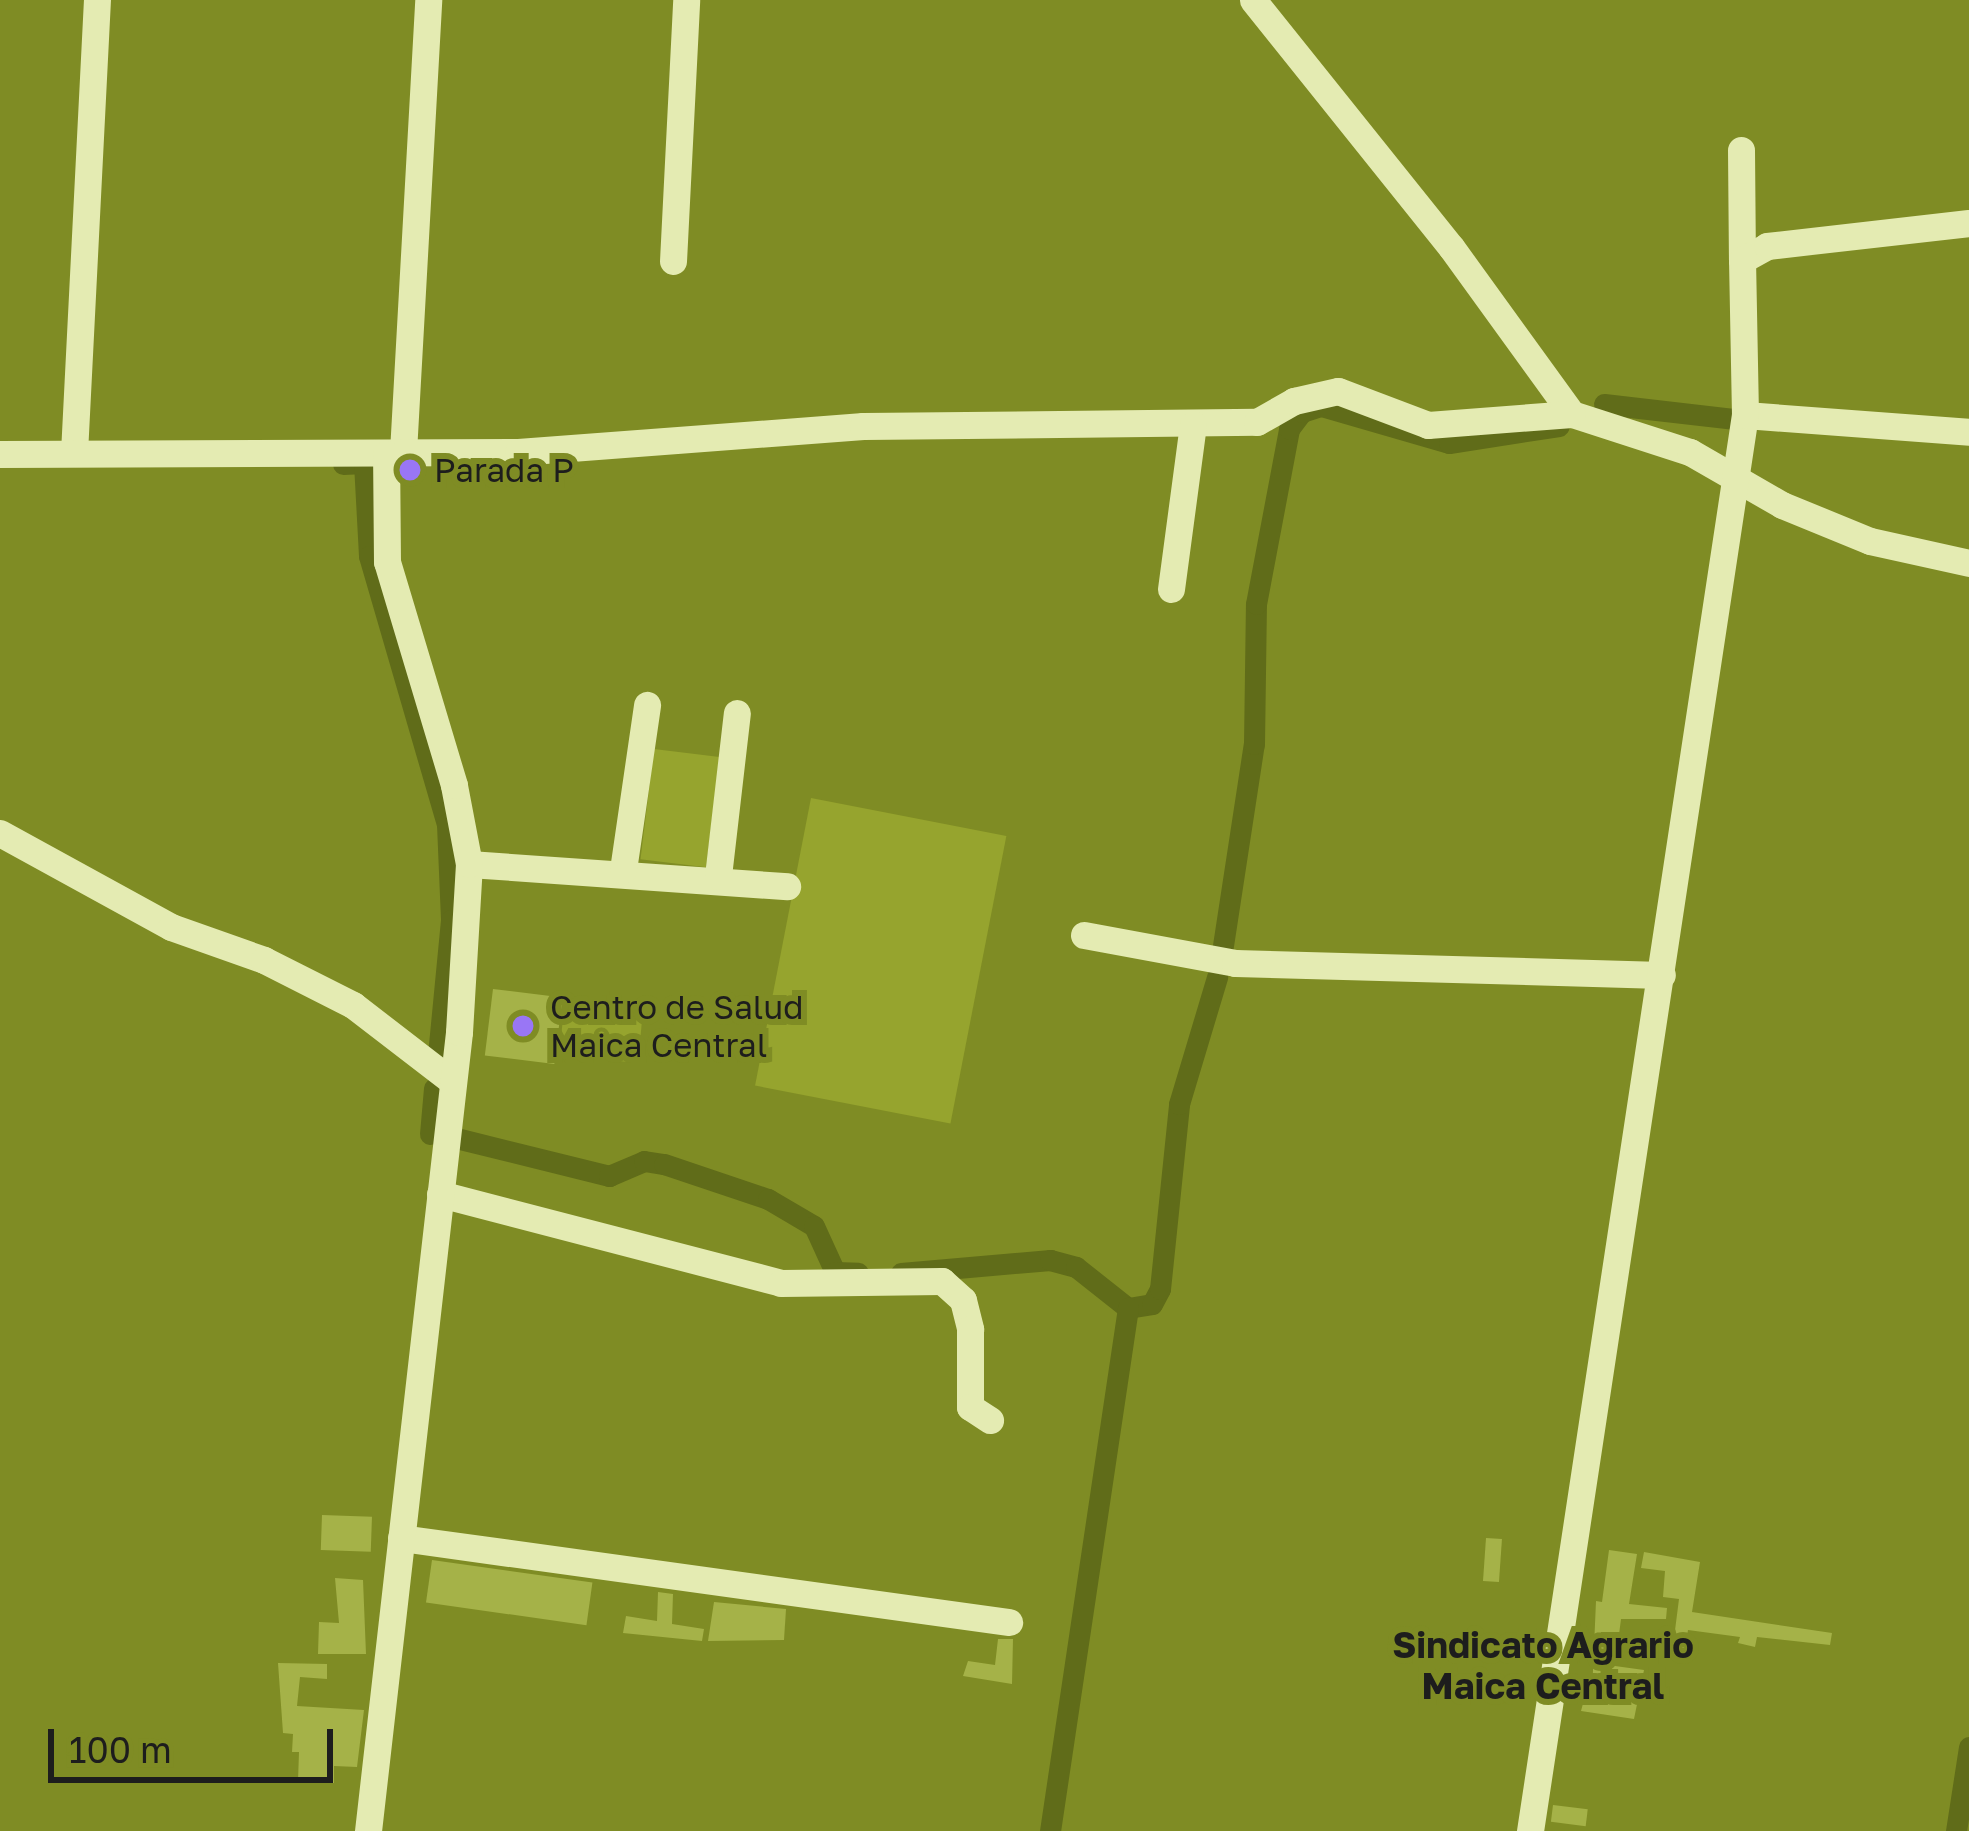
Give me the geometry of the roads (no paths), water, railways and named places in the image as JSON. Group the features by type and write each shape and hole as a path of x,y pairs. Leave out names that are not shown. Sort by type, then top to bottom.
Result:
{"street":[{"path":"74,453 97,0"},
{"path":"368,1831 453,1082 469,864 454,785 387,562 428,0"},
{"path":"673,261 686,0"},
{"path":"1253,0 1451,247 1571,414"},
{"path":"1530,1831 1745,415 1741,150"},
{"path":"1742,260 1767,246 1969,223"},
{"path":"0,454 395,453 863,426 1257,422 1338,391 1428,425 1571,414 1690,452 1734,479 1870,541 1969,563"},
{"path":"1745,415 1969,432"},
{"path":"1171,590 1192,424"},
{"path":"623,870 646,705"},
{"path":"718,876 737,713"},
{"path":"0,833 171,927 264,960 353,1005 453,1082"},
{"path":"469,864 718,876 787,886"},
{"path":"1084,935 1235,963 1663,975"},
{"path":"440,1195 781,1283 942,1281 963,1300 970,1329 970,1407 990,1420"},
{"path":"400,1538 1009,1622"}],"waterway":[{"path":"1604,404 1733,419"},
{"path":"1222,952 1254,744 1256,604 1289,429 1302,412 1321,406 1449,443 1559,426"},
{"path":"343,464 364,463 369,556 447,824 451,920 438,1055"},
{"path":"901,1273 1050,1260 1076,1267 1128,1308 1152,1304 1160,1289 1179,1104 1217,977"},
{"path":"430,1134 434,1088"},
{"path":"460,1139 609,1176 644,1161 664,1164 768,1199 814,1226 835,1272 858,1273"},
{"path":"1050,1831 1128,1308"},
{"path":"1956,1831 1969,1747"}],"place":[{"name":"Parada P","path":"410,470"},
{"name":"Centro de Salud Maica Central","path":"523,1026"}],"district":[{"name":"Sindicato Agrario Maica Central","path":"1543,1664"}]}
